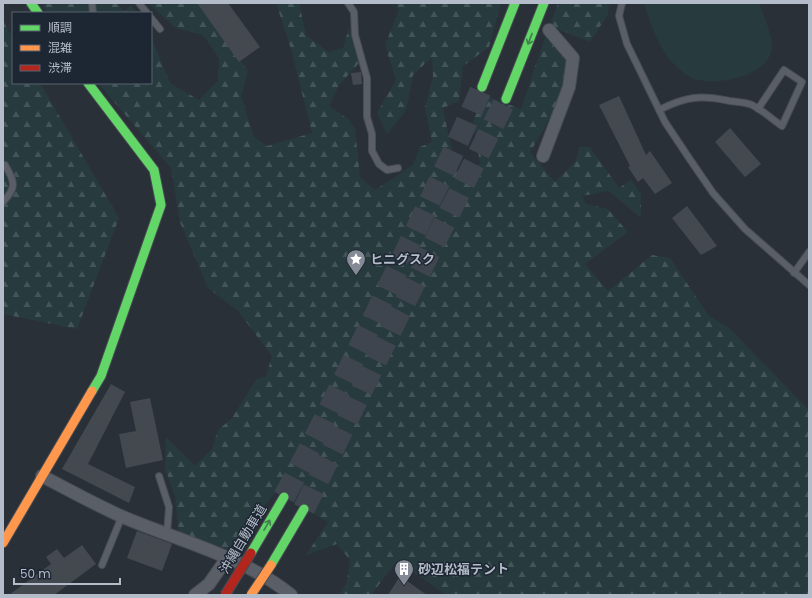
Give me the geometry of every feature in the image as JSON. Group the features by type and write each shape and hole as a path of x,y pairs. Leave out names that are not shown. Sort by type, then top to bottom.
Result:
{"main road":[{"path":"31,3 37,12"},
{"path":"482,87 514,3"},
{"path":"506,99 544,3"},
{"path":"3,543 101,376 161,205 154,170 89,84"},
{"name":"沖縄自動車道","path":"225,595 284,497"},
{"path":"252,595 304,509"}],"street":[{"path":"543,156 569,87 573,58 549,30"},
{"path":"42,476 122,516 227,558 275,582 291,595"},
{"path":"195,595 209,584 227,558"}],"lane":[{"path":"139,3 146,12"},
{"path":"348,3 354,12 355,35 367,78 367,117 372,134 372,151 379,164 387,170 398,168"},
{"path":"622,3 619,16 627,44 659,110 713,193 745,229 809,285"},
{"path":"152,19 160,29"},
{"path":"659,110 680,100 692,97 714,98 751,104 758,109 782,126 802,82 784,70 758,109"},
{"path":"3,202 13,191 13,178 5,165"},
{"path":"794,273 809,252"},
{"path":"159,476 169,507 167,534"},
{"path":"102,566 122,516"}],"green space":[{"path":"41,3 117,3 124,11 131,5 137,12 47,12"},
{"path":"148,3 198,3 248,71 241,96 254,137 267,146 312,133 291,49 276,3 299,3 306,35 328,52 343,48 349,28 359,63 339,85 329,106 348,119 355,129 360,177 375,190 413,165 420,147 432,142 425,108 433,76 432,57 413,75 406,110 387,134 377,113 396,80 385,45 399,10 395,3 501,3 489,47 463,66 459,101 443,108 450,143 458,171 480,164 473,122 483,95 521,109 545,37 569,61 563,86 554,109 530,152 555,182 576,161 579,147 590,147 619,188 631,180 641,194 641,218 609,191 582,196 586,204 608,209 628,232 585,264 608,291 652,255 670,258 709,316 728,327 809,410 809,595 447,595 397,561 371,595 339,595 347,582 350,560 337,544 306,555 328,522 276,492 228,549 179,533 175,497 165,468 166,437 195,466 212,449 218,430 232,418 256,380 266,376 272,356 238,311 208,288 180,222 171,168 99,84 152,84 152,39 170,83 199,100 218,81 219,58 203,35 176,28"},
{"path":"558,3 609,3 608,14 590,42 550,26"},
{"path":"644,3 759,3 767,23 771,39 772,44 770,55 763,64 753,72 740,77 712,81 690,77 681,71 666,54 655,34"},
{"path":"3,21 12,36 12,84 41,84 119,218 77,329 3,314"}],"building":[{"path":"197,3 228,3 260,47 239,62"},
{"path":"361,72 362,84 353,85 351,73"},
{"path":"619,96 646,155 650,151 672,183 655,194 643,178 638,182 628,167 630,166 599,105"},
{"path":"730,128 761,164 745,177 715,142"},
{"path":"687,206 717,246 701,255 672,218"},
{"path":"111,384 125,392 88,464 135,487 129,503 62,469"},
{"path":"150,398 163,460 126,468 119,434 136,431 130,402"},
{"path":"137,531 172,544 162,571 127,558"},
{"path":"82,545 96,564 54,595 9,595 51,564 46,557 57,549 64,558"},
{"name":"砂辺松福テント","path":"400,576 427,595 388,595"}],"tunnel":[{"path":"284,497 352,363 438,185 482,87"},
{"path":"304,509 506,99"}],"traffic: fast":[{"path":"31,3 37,12"},
{"path":"482,87 515,3"},
{"path":"506,99 544,3"},
{"path":"89,84 154,170 161,205 101,376 92,391"},
{"path":"251,553 284,497"},
{"path":"271,565 304,509"}],"traffic: slow":[{"path":"3,543 92,391"},
{"path":"251,595 271,565"}],"traffic: jam":[{"path":"225,595 251,553"}],"place":[{"name":"ヒニグスク","path":"356,276"},
{"name":"砂辺松福テント","path":"404,586"}]}
